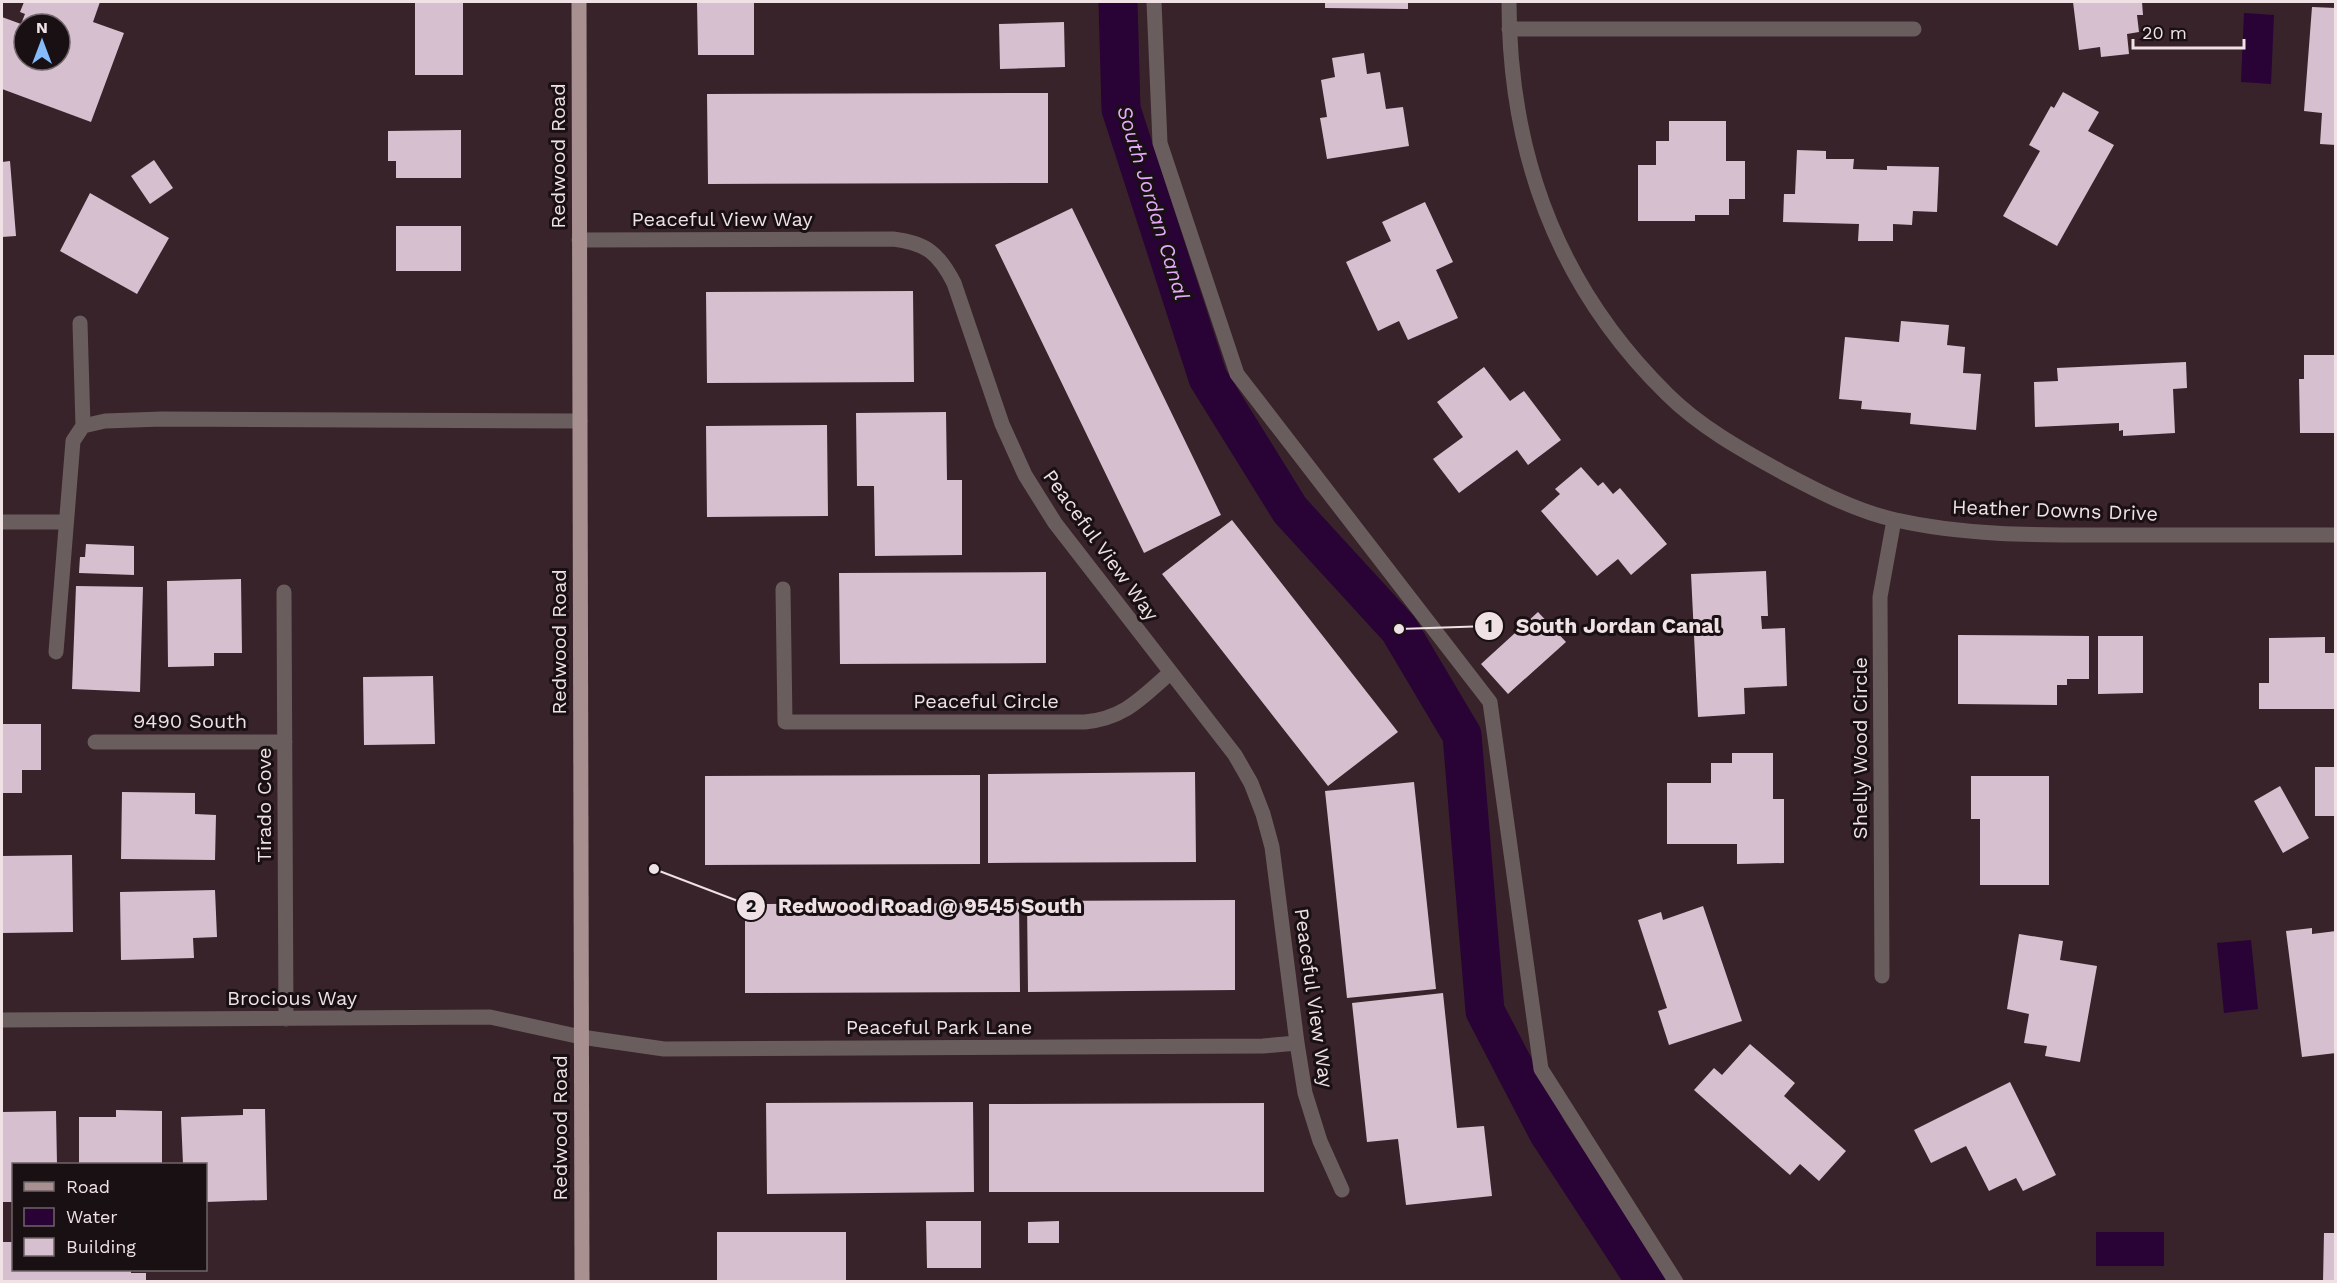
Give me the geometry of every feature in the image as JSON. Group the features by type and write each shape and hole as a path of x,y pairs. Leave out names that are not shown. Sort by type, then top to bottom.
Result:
{"main road":[{"name":"Redwood Road","path":"579,2 582,1281"}],"street":[{"path":"1154,2 1160,143 1237,374 1490,702 1541,1069 1676,1281"},
{"name":"Heather Downs Drive","path":"1509,2 1515,96 1527,157 1545,210 1568,262 1596,310 1630,353 1668,395 1714,432 1826,496 1894,520 1968,532 2046,535 2336,535"},
{"path":"1509,29 1914,29"},
{"name":"Peaceful View Way","path":"579,240 893,239 910,241 926,248 944,263 954,283 1002,424 1024,475 1055,523 1234,755 1251,783 1272,847 1305,1093 1320,1141 1342,1190"},
{"path":"56,652 73,441 83,426 80,323"},
{"path":"83,426 105,421 162,419 580,421"},
{"name":"Shelly Wood Circle","path":"1882,976 1880,597 1894,520"},
{"path":"2,522 66,522"},
{"name":"Peaceful Circle","path":"783,589 784,722 1102,721 1120,714 1170,672"},
{"name":"Tirado Cove","path":"284,592 286,1019"},
{"name":"9490 South","path":"95,741 285,741"},
{"name":"Brocious Way","path":"2,1020 490,1017 581,1037"},
{"name":"Peaceful Park Lane","path":"581,1037 664,1049 1251,1047 1297,1043"}],"water":[{"path":"2244,13 2274,15 2271,84 2241,82"},
{"path":"2251,940 2258,1009 2224,1013 2217,943"},
{"path":"2096,1232 2164,1232 2164,1266 2096,1266"}],"building":[{"path":"24,2 100,2 93,22 124,33 91,122 2,89 2,17 12,21 12,72 72,72 72,12 20,12"},
{"path":"415,2 463,2 463,75 415,75"},
{"path":"697,2 754,2 754,55 698,55"},
{"path":"1325,2 1408,2 1408,9 1325,8"},
{"path":"2073,2 2142,2 2143,15 2137,15 2139,32 2127,34 2129,54 2101,57 2100,47 2079,50"},
{"path":"2312,7 2336,8 2336,145 2320,144 2322,113 2304,111"},
{"path":"1064,22 1065,67 1000,69 999,24"},
{"path":"1364,53 1367,74 1380,72 1386,109 1403,107 1409,146 1327,159 1320,118 1327,117 1321,80 1335,77 1332,58"},
{"path":"2063,92 2099,112 2088,131 2114,145 2057,246 2003,216 2040,151 2029,145 2051,106 2054,108"},
{"path":"1048,93 1048,183 708,184 707,94"},
{"path":"1669,121 1726,121 1726,161 1745,161 1745,199 1729,199 1729,215 1695,215 1695,221 1638,221 1638,165 1656,165 1656,141 1669,141"},
{"path":"461,130 461,178 396,178 396,161 388,161 388,131"},
{"path":"1797,150 1826,151 1826,159 1854,159 1853,169 1887,170 1887,166 1939,167 1937,212 1913,211 1912,225 1893,224 1893,241 1858,241 1859,224 1783,222 1784,194 1795,194"},
{"path":"154,160 173,188 150,204 131,176"},
{"path":"10,161 16,236 2,237 2,162"},
{"path":"90,193 169,238 137,294 60,251"},
{"path":"1425,202 1453,262 1436,270 1458,318 1408,340 1399,321 1378,331 1346,262 1391,241 1382,222"},
{"path":"1072,208 1221,515 1144,553 995,245"},
{"path":"396,226 461,226 461,271 396,271"},
{"path":"913,291 914,382 707,383 706,292"},
{"path":"1901,321 1949,325 1947,345 1965,347 1963,373 1981,374 1976,430 1910,424 1911,413 1861,409 1862,401 1839,399 1845,337 1899,342"},
{"path":"2304,355 2335,355 2336,433 2300,433 2299,379 2304,379"},
{"path":"2186,362 2187,388 2173,389 2175,433 2123,436 2123,430 2119,431 2119,423 2035,427 2034,382 2058,381 2057,368"},
{"path":"1484,367 1510,401 1524,391 1561,440 1528,465 1517,450 1459,493 1433,459 1463,437 1437,402"},
{"path":"946,412 947,480 962,480 962,555 875,556 874,486 857,486 856,413"},
{"path":"827,425 828,516 707,517 706,426"},
{"path":"1581,467 1598,486 1603,482 1613,494 1620,488 1667,544 1631,575 1618,559 1597,576 1541,511 1560,494 1555,489"},
{"path":"1232,520 1398,732 1328,786 1162,574"},
{"path":"86,544 134,546 134,575 79,573 80,557 85,557"},
{"path":"1766,571 1768,616 1761,616 1762,629 1785,628 1787,686 1744,688 1745,714 1698,717 1691,574"},
{"path":"1046,572 1046,663 840,664 839,573"},
{"path":"241,579 242,653 214,653 214,666 168,667 167,581"},
{"path":"76,586 143,587 140,692 72,689"},
{"path":"1538,612 1566,642 1508,694 1481,664"},
{"path":"1958,635 2089,636 2089,679 2067,679 2067,685 2057,685 2057,705 1958,704"},
{"path":"2098,636 2143,636 2143,693 2098,694"},
{"path":"2325,637 2325,653 2336,653 2336,709 2259,709 2259,683 2269,683 2269,638"},
{"path":"433,676 435,744 364,745 363,677"},
{"path":"2,724 41,724 41,770 22,770 22,793 2,793"},
{"path":"1732,753 1773,753 1773,799 1784,799 1784,863 1737,864 1737,844 1667,844 1667,783 1711,783 1711,763 1732,763"},
{"path":"2315,767 2336,767 2336,816 2315,816"},
{"path":"1195,772 1196,862 988,863 988,774"},
{"path":"980,775 980,864 705,865 705,776"},
{"path":"1971,776 2049,776 2049,885 1980,885 1980,819 1971,819"},
{"path":"1414,782 1436,989 1347,998 1325,791"},
{"path":"2280,786 2309,838 2283,853 2254,801"},
{"path":"122,792 195,793 195,814 216,815 215,860 121,859"},
{"path":"72,855 73,932 2,933 2,856"},
{"path":"215,890 217,937 193,938 194,958 121,960 120,892"},
{"path":"1235,900 1235,990 1028,992 1027,901"},
{"path":"1019,903 1020,992 745,993 745,904"},
{"path":"1703,906 1742,1021 1669,1045 1658,1011 1667,1008 1638,920 1661,912 1663,920"},
{"path":"2312,928 2312,934 2336,931 2336,1053 2302,1057 2286,931"},
{"path":"2019,934 2063,941 2060,960 2097,966 2080,1062 2045,1056 2047,1046 2024,1043 2029,1014 2007,1009"},
{"path":"1443,993 1457,1128 1484,1126 1492,1196 1406,1205 1398,1139 1367,1142 1352,1003"},
{"path":"1750,1044 1795,1083 1784,1096 1846,1151 1819,1181 1800,1164 1790,1175 1694,1090 1714,1068 1722,1075"},
{"path":"2010,1082 2056,1175 2023,1191 2016,1178 1989,1191 1966,1146 1931,1163 1914,1130"},
{"path":"973,1102 974,1192 767,1194 766,1103"},
{"path":"1264,1103 1264,1192 989,1192 989,1104"},
{"path":"243,1109 265,1109 267,1200 207,1202 207,1163 183,1163 181,1117 243,1115"},
{"path":"116,1110 162,1111 162,1163 79,1163 79,1117 116,1117"},
{"path":"56,1111 57,1163 12,1163 12,1202 2,1202 2,1112"},
{"path":"926,1221 981,1221 981,1268 927,1268"},
{"path":"1059,1221 1059,1243 1028,1243 1028,1222"},
{"path":"717,1232 846,1232 846,1282 717,1282"},
{"path":"2324,1233 2336,1233 2336,1282 2323,1282"},
{"path":"2,1242 12,1242 12,1271 146,1273 146,1282 2,1282"}],"waterway":[{"name":"South Jordan Canal","path":"1118,2 1121,109 1208,378 1290,510 1399,629 1462,735 1485,1011 1548,1132 1646,1282"}],"place":[{"name":"South Jordan Canal","path":"1399,629"},
{"name":"Redwood Road @ 9545 South","path":"654,869"}]}
